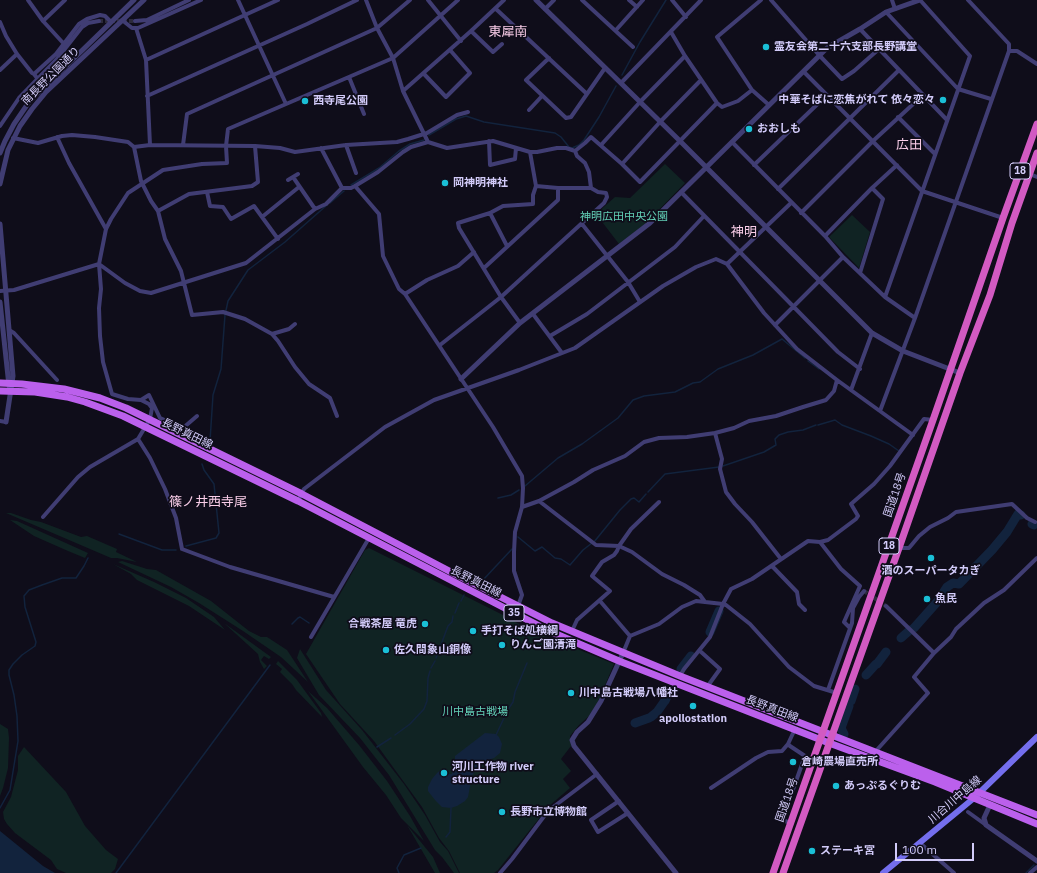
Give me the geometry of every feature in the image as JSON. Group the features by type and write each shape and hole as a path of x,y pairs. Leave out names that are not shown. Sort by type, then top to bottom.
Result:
{"highway":[{"name":"国道18号","path":"773,873 1037,124"},
{"name":"国道18号","path":"783,873 960,373 990,295 1012,223 1037,153"}],"main road":[{"name":"長野真田線","path":"0,383 49,387 81,393 126,408 150,419 159,420 518,606 572,631 680,676 1037,815"},
{"name":"長野真田線","path":"0,391 48,394 85,402 123,416 298,501 549,631 619,661 820,740 922,777 1037,824"},
{"name":"川合川中島線","path":"883,873 980,793 1037,737"}],"street":[{"path":"28,0 64,44"},
{"path":"44,21 65,0"},
{"name":"南長野公園通り","path":"0,153 2,141 32,98 134,0"},
{"name":"南長野公園通り","path":"0,184 8,150 25,117 39,101 144,0"},
{"path":"135,21 147,20 189,0"},
{"path":"122,20 128,26 136,28 141,27 201,0"},
{"path":"238,0 286,104"},
{"path":"146,60 278,0"},
{"path":"147,96 357,0"},
{"path":"366,0 377,28 393,58 403,91 428,142"},
{"path":"183,145 187,114 377,28 410,0"},
{"path":"428,0 460,41"},
{"path":"152,406 141,400 128,399 112,394 103,362 100,336 101,289 99,264 106,229 111,218 128,193 162,170 168,168 227,163 226,146 228,129 393,58 458,0"},
{"path":"403,91 424,74 504,0"},
{"path":"536,0 680,141 818,281 872,333 903,351 960,373"},
{"path":"545,9 554,0"},
{"path":"582,0 633,47"},
{"path":"629,0 637,7"},
{"path":"616,30 643,0"},
{"path":"672,0 686,17"},
{"path":"621,83 686,17 700,0"},
{"path":"761,0 717,37 752,90 769,105"},
{"path":"771,0 819,55 842,78 854,71 879,49"},
{"path":"892,0 895,9"},
{"path":"461,378 520,323 650,223 804,72 819,55 838,41 886,12 920,0 970,56 885,297"},
{"path":"880,411 915,318 1009,51 1009,44 968,0"},
{"path":"496,9 587,94"},
{"path":"886,12 958,89 992,99"},
{"path":"34,74 52,58 76,27 87,19 102,15 111,22"},
{"path":"0,126 19,98 57,59 82,27 88,23 99,21"},
{"path":"0,22 6,36 17,54 37,78"},
{"path":"136,28 146,60 150,145"},
{"path":"860,29 947,120"},
{"path":"471,31 493,52 502,44"},
{"path":"671,32 701,80 717,103 722,107 738,101 752,90"},
{"path":"424,74 446,97 470,72 450,50"},
{"path":"1009,51 1017,51 1037,64"},
{"path":"0,70 17,54"},
{"path":"602,145 640,102 685,56"},
{"path":"549,58 526,80 566,118 571,117 606,68"},
{"path":"778,189 899,70"},
{"path":"804,72 922,191 1003,218"},
{"path":"349,77 364,114"},
{"path":"622,164 701,80"},
{"path":"754,165 827,95"},
{"path":"801,213 873,141 923,95"},
{"path":"529,110 542,96"},
{"path":"99,264 125,283 140,291 151,293 246,263 315,209 326,204 342,188 351,188 355,186 378,172 411,147 428,142 447,148 489,141 530,152 537,152 557,148 575,150 591,137 602,145 640,182 717,103"},
{"path":"134,147 150,145 255,146 280,148 295,152 346,145 397,142 428,133 457,115 468,112"},
{"path":"898,117 936,154"},
{"path":"13,138 38,143 57,137 72,135 128,142 134,147 143,183 151,201 158,211 165,239 181,271 192,315 225,313 245,319 272,334 278,340 295,367 309,384 330,398 337,416"},
{"path":"57,137 69,163 106,229"},
{"path":"489,141 490,165 515,159 516,148"},
{"path":"732,142 825,236 843,257 885,297 915,318"},
{"path":"346,145 356,172"},
{"path":"158,211 190,194 252,186 258,182 255,146"},
{"path":"321,148 342,188"},
{"path":"575,150 577,156 585,163 589,172 591,188"},
{"path":"520,323 501,297 458,224 490,213 503,206 534,204 533,195 536,186 530,152"},
{"path":"825,236 897,165"},
{"path":"298,174 290,178 299,187 315,209"},
{"path":"1029,174 1037,177"},
{"path":"355,186 379,214 384,256 399,289 405,294 440,345 493,427 522,476 522,507 515,532 514,552 514,571 522,594 514,614"},
{"path":"440,345 501,297 582,224 604,203 608,197 606,193 598,192 591,188 536,186"},
{"path":"262,217 299,187"},
{"path":"484,268 558,200 558,188"},
{"path":"860,273 883,199 872,188"},
{"path":"207,192 210,206 223,207 231,219 254,206 278,239"},
{"path":"681,192 838,352 860,369"},
{"path":"727,264 791,203"},
{"path":"490,213 507,246"},
{"path":"550,336 587,314 675,247 704,216"},
{"path":"0,224 9,330 11,383 6,422 0,421"},
{"path":"582,224 628,282 640,302"},
{"path":"405,294 427,280 458,266 474,252"},
{"path":"774,325 843,257"},
{"path":"298,501 304,490 385,427 434,400 575,348 663,286 696,267 716,259 727,264 764,314 797,349 913,435"},
{"path":"0,291 6,291 99,264"},
{"path":"0,302 11,383"},
{"path":"533,314 562,353"},
{"path":"272,334 289,329 295,324"},
{"path":"9,330 14,333 56,380"},
{"path":"852,390 872,333"},
{"path":"522,507 539,501 593,470 624,456 644,442 659,438 687,437 715,433 734,428 749,421 776,416 826,400 834,391 837,380"},
{"path":"141,400 149,395 152,406 159,420"},
{"path":"43,517 78,477 90,467 138,439 150,419 152,406"},
{"path":"181,431 197,416"},
{"path":"680,676 710,637 723,604 731,589 752,579 808,541 820,542 828,540 856,519 858,516 851,504 874,484 890,466 924,419 933,420"},
{"path":"715,433 722,459 720,469 726,492 781,559"},
{"path":"138,439 150,458 165,489 176,518 182,549 230,566 334,598"},
{"path":"539,501 596,545 619,546 632,552 662,574 700,595 704,602"},
{"path":"572,631 577,620 610,591 592,576 602,562 617,551 631,530 659,502"},
{"path":"899,548 909,548 919,536 930,527 956,512 1012,504 1027,518 1036,522"},
{"path":"311,637 369,538"},
{"path":"820,542 841,569 860,586 844,622 850,628"},
{"path":"875,752 928,693 914,677 934,653 951,637 956,629 984,603 1004,590 1037,558"},
{"path":"772,566 797,592 799,604 805,610"},
{"path":"828,690 852,623 853,608 864,591"},
{"path":"600,601 630,636"},
{"path":"676,873 574,746 572,740 577,732 588,722 601,701 630,636 659,624 682,607 696,601 723,604 750,624 789,667 814,686 837,693"},
{"path":"886,606 934,653"},
{"path":"700,650 720,669 708,687"},
{"path":"711,788 756,758 768,752 782,751 788,744 794,729"},
{"path":"788,744 805,756 782,820 791,823"},
{"path":"500,873 548,811 597,774"},
{"path":"619,801 591,820 598,832 628,813"},
{"path":"986,825 984,818 990,805"},
{"path":"968,812 1037,861"},
{"path":"920,843 954,873"},
{"path":"1030,873 1037,867"}],"green space":[{"name":"神明広田中央公園","path":"665,164 685,183 645,224 619,244 596,214 615,197 630,198"},
{"path":"852,215 870,232 859,268 829,237"},
{"path":"6,513 11,513 41,522 81,537 87,536 117,549 116,552 137,562 111,558"},
{"path":"10,520 17,521 88,553 85,558 68,551 34,536"},
{"name":"川中島古戦場","path":"369,548 503,615 535,633 614,664 597,704 589,716 570,736 571,746 561,759 571,771 563,779 570,788 549,806 494,873 460,873 449,851 439,838 422,807 374,741 340,704 306,654 365,550"},
{"path":"122,561 147,569 156,570 211,601 249,631 261,637 267,637 287,650 308,682 281,657 243,631 171,587 118,562"},
{"path":"113,564 186,598 214,617 225,630 189,606 137,580 131,574"},
{"path":"224,623 271,657 269,659 264,656 261,660 267,666 264,669 258,654"},
{"path":"300,649 326,690 362,730 404,784 425,815 440,842 448,851 459,873 454,873 435,850 389,775 360,738 319,695 297,658"},
{"path":"278,661 297,680 321,713 322,717 280,672 282,669 276,664"},
{"path":"308,691 327,708 359,745 387,781 410,816 424,841 401,818 386,795 363,767"},
{"path":"0,724 8,729 9,738 8,768 0,796"},
{"path":"24,747 66,792 85,826 106,850 118,859 115,869 111,873 66,873 57,869 51,860 15,833 7,824 4,819 3,812 11,797 18,770 18,756"},
{"path":"407,825 433,857 440,873 435,873"}],"water":[{"path":"485,733 496,734 499,737 502,744 500,753 477,767 472,776 468,797 465,801 451,808 442,807 428,791 428,787 432,779 442,769 443,774 452,774 455,756"},
{"path":"0,831 43,866 55,873 0,873"}],"waterway":[{"path":"622,75 666,0"},
{"path":"429,135 456,119 466,116 484,122 555,133 561,137 569,147 572,148 579,145 584,140 616,86"},
{"path":"351,185 379,168 410,144 424,140"},
{"path":"330,203 344,191"},
{"path":"210,441 213,395 221,369 225,315 228,301 248,270 285,242 327,205"},
{"path":"525,486 558,458 582,444 618,418 633,400 644,396 675,392 693,383 700,382 718,369 753,355 782,339 805,358"},
{"path":"808,361 819,369"},
{"path":"818,425 835,420 842,425 871,436 889,444 899,451 900,450"},
{"path":"723,466 764,452 776,445 775,439 779,435 803,430 816,425"},
{"path":"186,546 216,538 219,533 214,484 204,470 202,464"},
{"path":"648,492 665,474 719,467"},
{"path":"498,498 511,495 519,490"},
{"path":"594,542 631,499 634,498 639,502 646,494"},
{"path":"914,628 938,601 947,587 953,583 959,584 992,550 1007,532 1018,514 1021,515"},
{"path":"119,534 162,550 176,550"},
{"path":"518,537 535,551 542,547 555,558 561,559 570,565 583,550 592,543"},
{"path":"483,580 512,549"},
{"path":"0,808 10,790 18,741 17,716 9,670 22,655 35,646 36,642 25,607 24,596 29,590 62,578 76,578 88,558"},
{"path":"461,601 464,595"},
{"path":"455,613 459,603"},
{"path":"710,632 719,611"},
{"path":"436,658 448,626 452,622 453,616"},
{"path":"292,624 300,617 309,623"},
{"path":"901,638 910,630"},
{"path":"877,664 886,652"},
{"path":"681,669 691,656"},
{"path":"431,668 435,661"},
{"path":"507,711 513,702 515,692 527,663"},
{"path":"866,675 876,664"},
{"path":"116,873 270,665"},
{"path":"395,735 410,724 424,709 427,701 428,678 430,671"},
{"path":"851,701 855,689"},
{"path":"665,701 670,690"},
{"path":"651,717 657,712 664,702"},
{"path":"844,734 841,728 849,706"},
{"path":"496,735 504,718"},
{"path":"635,723 649,718"},
{"path":"377,747 391,738"},
{"path":"446,837 450,832 451,808"},
{"path":"399,873 397,868 404,855 421,848"},
{"path":"1026,873 1034,865"}],"tunnel":[{"path":"99,21 135,21"},
{"path":"864,591 886,606"}],"place":[{"name":"霊友会第二十六支部長野講堂","path":"766,47"},
{"name":"中華そばに恋焦がれて 依々恋々","path":"943,100"},
{"name":"西寺尾公園","path":"305,101"},
{"name":"おおしも","path":"749,129"},
{"name":"岡神明神社","path":"445,183"},
{"name":"酒のスーパータカぎ","path":"931,558"},
{"name":"魚民","path":"927,599"},
{"name":"合戦茶屋 竜虎","path":"425,624"},
{"name":"手打そば処横綱","path":"473,631"},
{"name":"りんご園清滝","path":"502,645"},
{"name":"佐久間象山銅像","path":"386,650"},
{"name":"川中島古戦場八幡社","path":"571,693"},
{"name":"apollostation","path":"693,706"},
{"name":"倉崎農場直売所","path":"793,762"},
{"name":"河川工作物 river structure","path":"444,773"},
{"name":"あっぷるぐりむ","path":"836,786"},
{"name":"長野市立博物館","path":"502,812"},
{"name":"ステーキ宮","path":"812,851"}],"district":[{"name":"東犀南","path":"508,32"},
{"name":"広田","path":"909,145"},
{"name":"神明","path":"744,232"},
{"name":"篠ノ井西寺尾","path":"208,502"}]}
